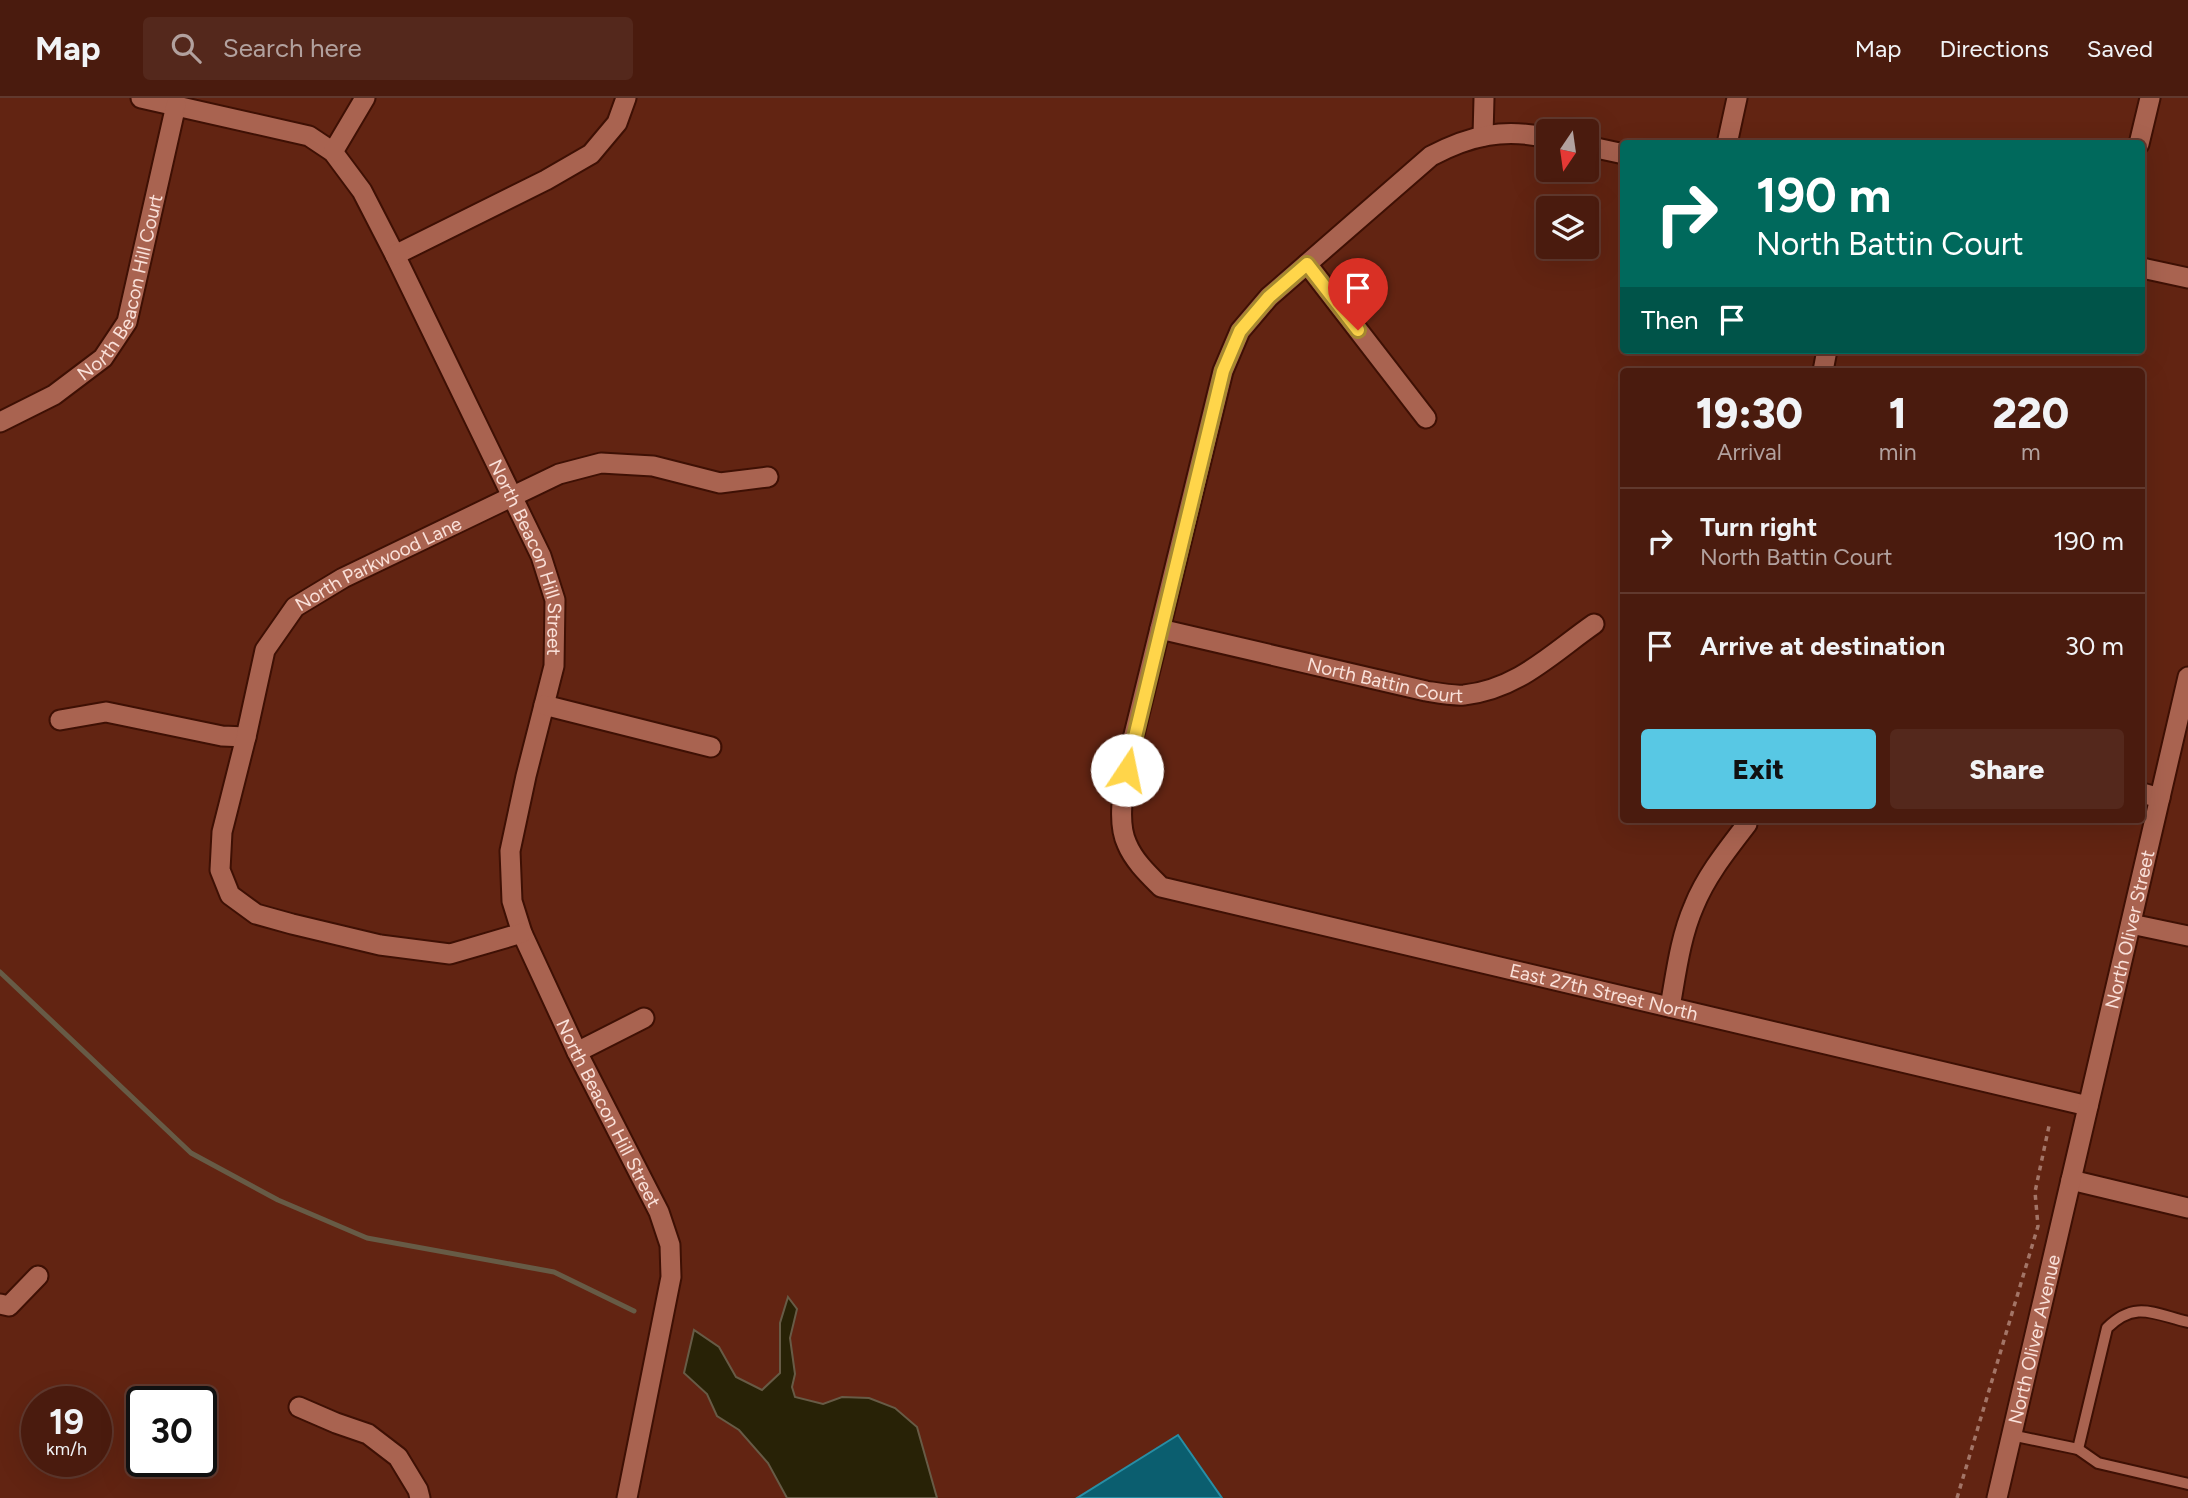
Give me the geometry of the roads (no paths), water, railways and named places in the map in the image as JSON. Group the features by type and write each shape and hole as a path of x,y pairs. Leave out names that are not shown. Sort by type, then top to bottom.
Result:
{"street":[{"name":"North Beacon Hill Street","path":"141,98 309,136 333,152 362,191 395,255 541,556 555,600 554,666 510,850 512,901 522,933 577,1052 659,1212 670,1245 671,1277 627,1498"},
{"path":"333,152 365,98"},
{"path":"395,255 546,180 591,154 617,122 626,98"},
{"path":"1483,136 1484,98"},
{"path":"1728,140 1737,98"},
{"path":"2140,140 2150,98"},
{"name":"North Beacon Hill Court","path":"0,422 54,395 103,358 127,322 176,105"},
{"path":"1160,629 1223,371 1240,331 1269,297 1431,156 1457,142 1483,136 1511,132 1536,136"},
{"path":"1600,149 1620,153"},
{"path":"1307,264 1426,418"},
{"path":"2145,269 2188,278"},
{"path":"512,496 559,474 601,463 653,466 720,483 768,477"},
{"name":"North Parkwood Lane","path":"246,737 265,650 295,607 343,578 512,496"},
{"name":"North Battin Court","path":"1160,629 1426,691 1461,695 1499,689 1529,673 1594,624"},
{"name":"East 27th Street North","path":"1160,629 1130,751 1121,808 1126,843 1144,871 1161,887 2088,1106"},
{"name":"North Oliver Street","path":"2071,1180 2131,924 2151,795 2188,677"},
{"path":"544,705 712,747"},
{"path":"60,720 106,712 222,736 246,737 222,832 220,870 230,895 256,914 380,944 450,954 522,933"},
{"path":"1670,1007 1678,957 1693,907 1717,863 1747,824"},
{"path":"2131,924 2188,936"},
{"path":"577,1052 645,1018"},
{"path":"2071,1180 2188,1208"},
{"name":"North Oliver Avenue","path":"1997,1498 2071,1180"},
{"path":"0,1304 9,1306 38,1276"},
{"path":"299,1407 368,1434 398,1457 420,1498"}],"lane":[{"path":"2078,1449 2107,1328 2118,1317 2136,1310 2188,1322"},
{"path":"2011,1435 2078,1449 2098,1463 2188,1484"}],"waterway":[{"path":"0,972 191,1153 278,1200 367,1238 554,1272 634,1311"}]}
